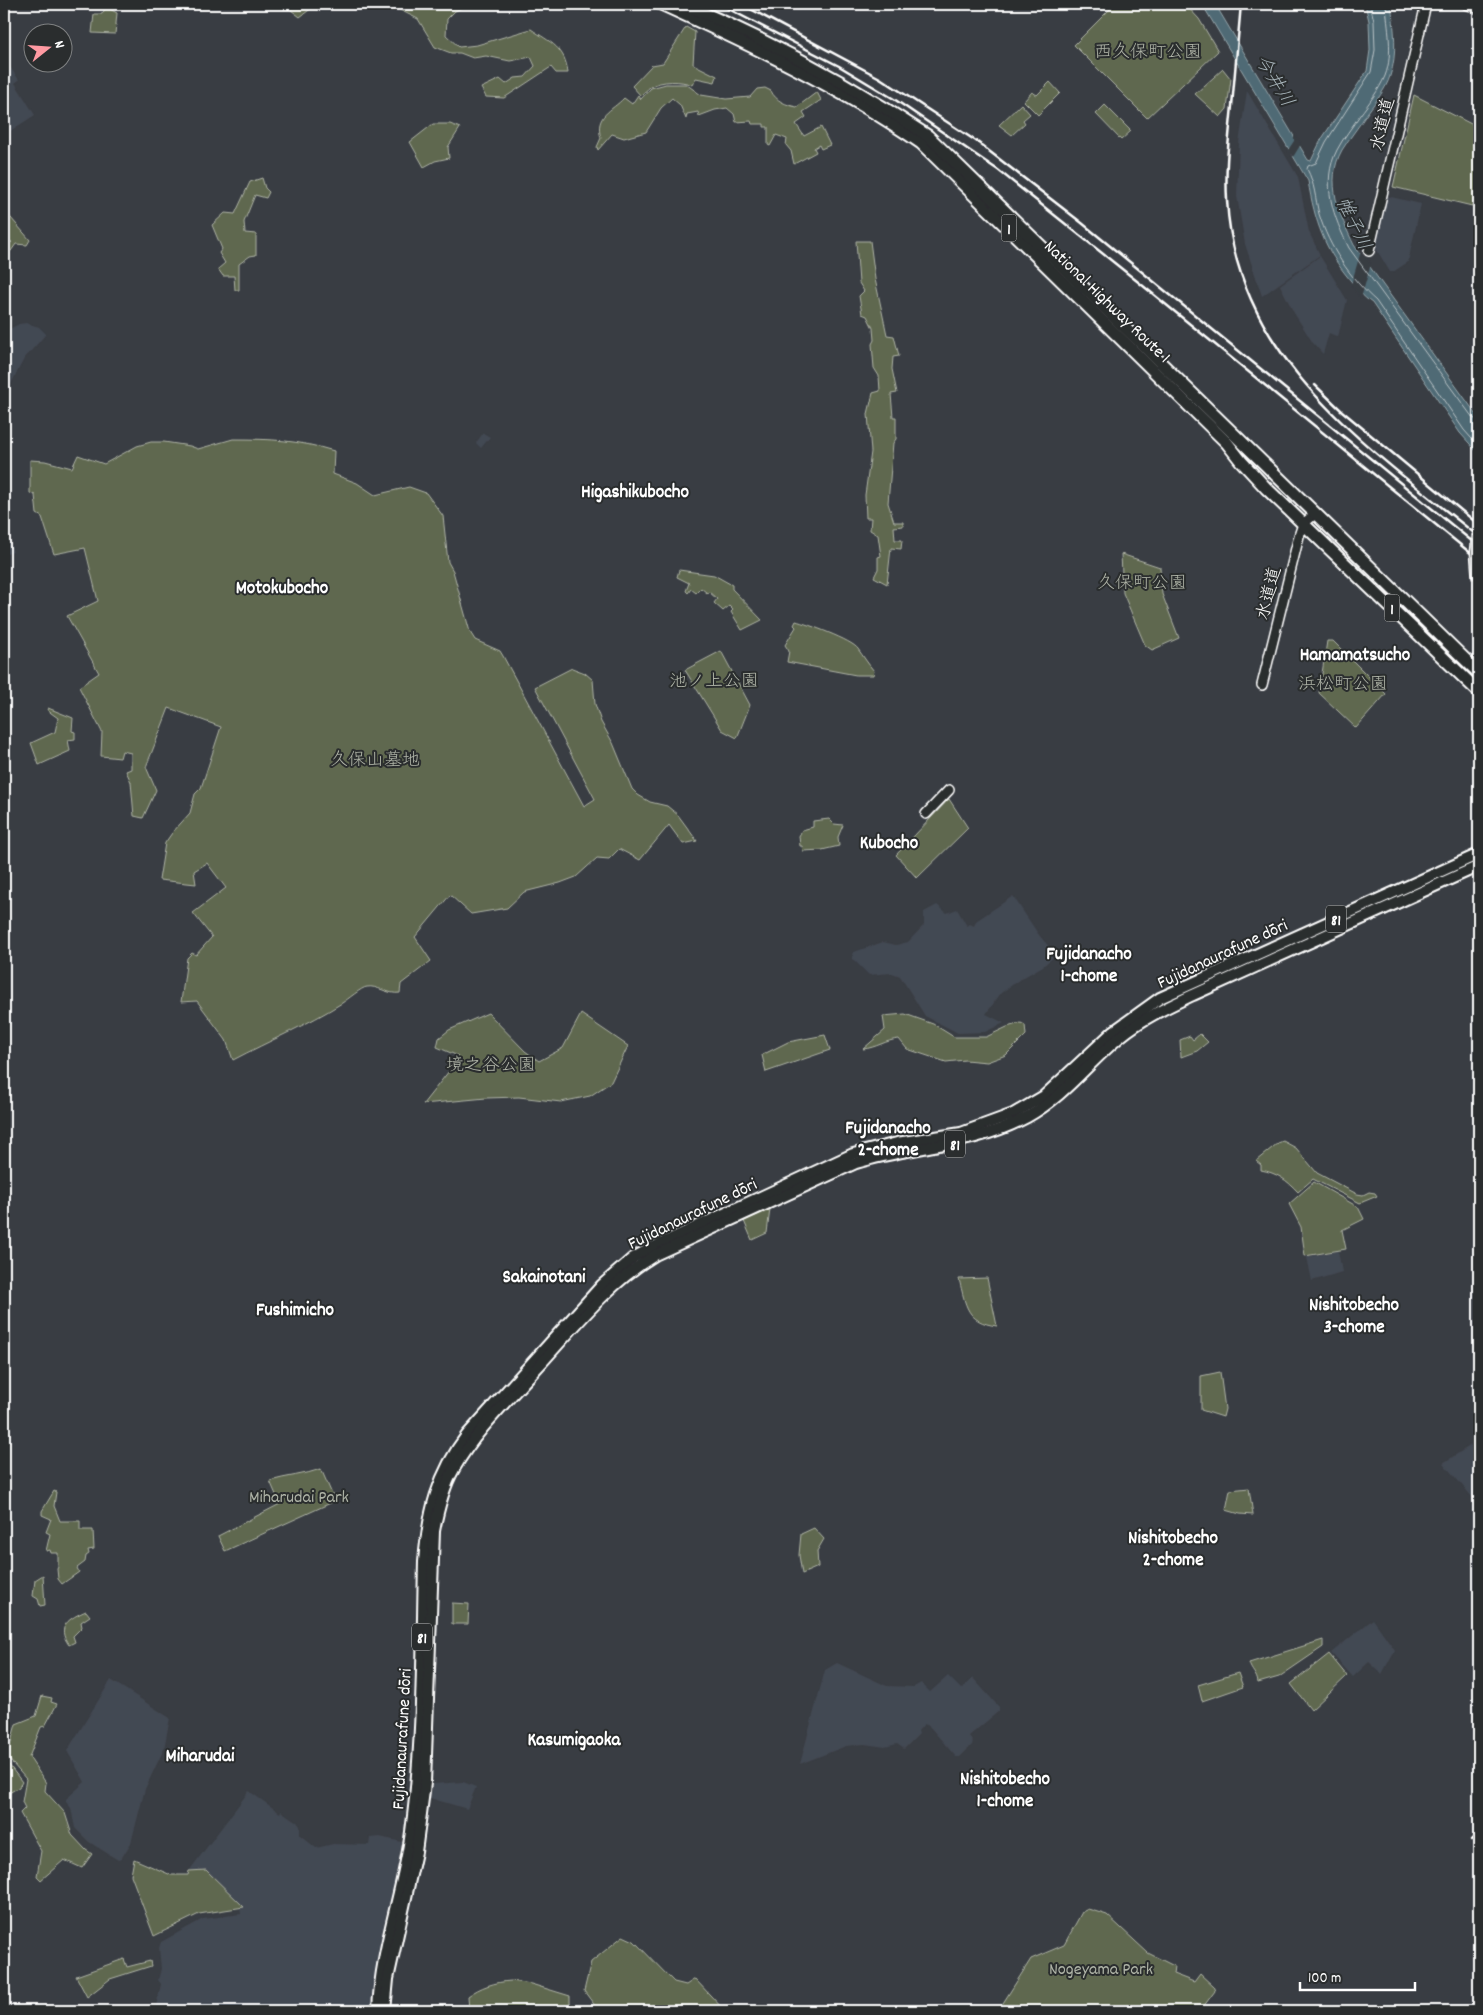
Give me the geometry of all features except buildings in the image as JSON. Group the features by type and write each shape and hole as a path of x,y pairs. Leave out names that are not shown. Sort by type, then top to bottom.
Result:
{"highway":[{"name":"National Highway Route 1","path":"661,4 777,57 890,121 921,143 1221,436 1241,461 1304,524 1479,692"},
{"name":"National Highway Route 1","path":"683,4 728,23 793,55 894,113 928,136 1479,673"},
{"path":"1479,535 1477,552 1479,579"}],"main road":[{"name":"Fujidanaurafune dōri","path":"378,2011 380,1980 403,1881 411,1833 417,1768 424,1562 426,1535 435,1496 440,1480 452,1456 472,1430 596,1291 619,1269 651,1248 853,1154 897,1143 961,1133 1013,1114 1050,1091 1114,1031 1160,998 1479,854"},
{"name":"Fujidanaurafune dōri","path":"386,2011 388,1979 416,1852 425,1783 434,1531 443,1496 453,1471 472,1439 603,1295 637,1266 655,1255 856,1163 880,1155 957,1143 982,1136 1020,1120 1051,1100 1122,1035 1148,1017 1479,866"}],"street":[{"name":"水道道","path":"1369,250 1426,4"},
{"path":"1466,4 1479,10"},
{"name":"水道道","path":"1262,685 1299,536 1304,524 1315,514"},
{"path":"926,814 949,790"}],"shaded area":[{"path":"4,58 19,80 15,83 35,115 4,135"},
{"path":"1247,91 1298,177 1309,232 1320,255 1262,296 1245,244 1237,196 1239,143"},
{"path":"1387,196 1421,204 1408,262 1393,272 1390,272 1375,247"},
{"path":"1320,256 1347,300 1338,337 1329,333 1323,354 1313,343 1294,313 1280,285"},
{"path":"26,323 39,327 46,334 24,359 4,397 4,332 19,324"},
{"path":"483,433 490,437 481,448 476,443"},
{"path":"4,518 13,552 4,555"},
{"path":"1013,896 1039,935 1056,955 1043,966 1001,993 986,1014 1004,1023 985,1032 958,1033 925,1016 900,976 892,973 869,975 852,958 854,952 883,942 896,945 908,942 924,925 924,912 937,905 947,913 957,909 967,926 970,924 974,926 976,921"},
{"path":"1338,1251 1342,1272 1312,1281 1307,1257"},
{"path":"1479,1440 1479,1505 1443,1463"},
{"path":"1373,1619 1395,1650 1382,1674 1369,1662 1353,1677 1331,1653"},
{"path":"837,1663 887,1686 914,1687 921,1683 930,1692 948,1676 961,1689 973,1678 999,1707 999,1711 969,1736 973,1741 972,1745 960,1757 956,1757 929,1726 924,1724 918,1731 919,1734 904,1749 897,1744 885,1747 864,1744 846,1746 800,1764 825,1670"},
{"path":"111,1680 170,1718 164,1749 145,1789 131,1843 121,1859 118,1860 89,1842 75,1828 71,1808 66,1802 66,1799 85,1782 67,1751"},
{"path":"463,1782 476,1787 467,1809 430,1798 433,1784"},
{"path":"249,1791 280,1813 281,1811 297,1822 300,1826 300,1835 316,1848 333,1844 369,1845 370,1838 380,1837 402,1842 393,1890 384,1923 373,1986 371,2011 155,2010 161,1984 158,1980 161,1969 159,1948 161,1942 203,1919 241,1914 240,1908 243,1907 189,1871"}],"green space":[{"path":"296,4 317,4 300,17 291,10"},
{"path":"388,4 470,4 455,11 447,19 446,35 459,47 477,45 531,29 556,46 564,57 568,73 556,73 551,67 504,98 486,97 481,88 500,79 506,84 515,78 525,77 535,66 531,57 510,61 486,56 473,58 460,53 451,53 435,47 418,19"},
{"name":"西久保町公園","path":"1115,4 1185,4 1199,19 1218,51 1147,118 1074,45"},
{"path":"108,8 117,13 115,34 92,33 94,14 102,14"},
{"path":"686,27 695,32 693,64 717,76 715,82 696,78 692,85 688,83 665,82 650,87 641,96 632,86 652,65 663,63"},
{"path":"1223,69 1231,79 1227,109 1220,117 1195,94"},
{"path":"1050,82 1060,93 1038,115 1024,101 1032,92 1037,95"},
{"path":"666,84 686,84 701,95 726,99 750,97 757,89 765,88 782,102 797,107 817,92 821,100 803,112 806,117 796,124 804,136 821,127 830,145 821,149 819,145 814,148 816,152 794,164 791,151 786,145 787,139 776,135 770,146 768,145 768,127 764,127 764,124 752,124 751,121 736,122 734,114 727,108 699,116 698,112 687,114 686,119 680,105 672,98 661,108 646,132 624,138 612,134 598,150 597,147 601,138 600,124 605,114 624,98 632,104 638,95 641,99 651,88"},
{"path":"1414,95 1479,128 1479,184 1472,206 1393,187"},
{"path":"1021,104 1030,114 1023,120 1025,123 1012,135 999,125"},
{"path":"1105,105 1131,131 1121,140 1096,114"},
{"path":"433,124 450,124 460,128 448,147 449,158 435,161 424,167 410,142"},
{"path":"262,178 265,188 269,192 266,198 255,195 244,222 245,233 256,234 256,255 250,256 239,264 239,290 235,290 234,276 223,276 218,269 225,263 219,253 222,249 212,225 225,213 235,214 250,182"},
{"path":"4,210 30,240 27,245 16,244 11,251 4,255 4,248 12,242 4,240"},
{"path":"856,241 870,241 875,279 887,335 894,336 899,356 893,357 892,369 897,393 891,394 893,417 896,417 896,439 893,443 888,503 894,522 903,522 903,526 894,527 895,540 902,540 901,549 891,548 887,584 874,577 878,569 878,557 881,556 878,535 870,530 871,518 866,518 865,495 871,452 868,414 873,393 880,391 879,376 874,368 873,328 867,316 862,314 859,296 864,291 859,283"},
{"name":"久保山墓地","path":"233,439 284,441 308,444 334,451 333,474 357,483 375,495 409,487 426,493 443,516 448,562 453,571 470,632 475,640 500,651 584,806 595,799 535,687 572,668 585,673 593,680 595,704 601,722 613,743 632,789 650,802 667,806 678,815 697,841 683,844 669,825 640,860 619,849 609,859 597,858 576,877 524,892 507,908 471,914 450,895 415,937 431,961 401,984 400,993 391,993 375,987 365,988 315,1019 233,1060 226,1040 197,1001 181,1002 187,958 192,953 196,955 212,937 193,913 226,888 207,863 194,871 196,884 159,880 165,843 190,813 195,794 201,788 221,727 169,708 146,767 156,790 143,818 134,816 131,782 126,771 131,769 131,753 122,751 120,758 101,756 102,732 79,687 99,673 67,616 98,601 85,548 54,554 42,517 37,514 35,495 30,493 30,460 45,461 72,468 78,455 104,464 137,446 151,442 164,442 198,449"},
{"name":"久保町公園","path":"1121,554 1160,567 1162,594 1179,638 1152,650 1145,645 1123,593"},
{"path":"679,570 714,575 732,585 732,589 762,620 742,630 731,612 733,610 729,606 723,611 714,603 717,599 709,592 707,593 701,588 696,593 691,589 688,593 686,591 689,583 677,577"},
{"path":"796,621 829,633 854,645 874,671 873,675 856,675 787,662 789,651 785,645 796,627 794,625"},
{"name":"浜松町公園","path":"1327,641 1333,641 1386,694 1356,728 1319,693"},
{"name":"池ノ上公園","path":"721,651 750,705 737,738 722,730 685,670"},
{"path":"48,708 73,718 72,731 75,732 75,739 68,740 70,751 39,765 31,743 55,732 58,718 47,710"},
{"path":"949,799 968,828 917,878 896,855"},
{"path":"829,819 834,824 843,825 838,837 839,846 822,850 803,851 802,846 800,846 799,836 802,830 813,827 813,821"},
{"name":"境之谷公園","path":"488,1013 525,1051 539,1061 563,1048 581,1014 628,1046 611,1082 590,1096 561,1102 519,1097 423,1104 453,1066 458,1056 437,1047 439,1038 449,1030"},
{"path":"905,1014 933,1024 954,1037 986,1037 1021,1023 1025,1025 1026,1035 1006,1055 987,1062 965,1060 946,1062 907,1049 899,1039 863,1049 885,1030 883,1016"},
{"path":"1200,1034 1208,1042 1197,1051 1181,1057 1180,1040 1190,1036 1193,1040"},
{"path":"825,1035 830,1050 766,1072 762,1055 788,1042"},
{"path":"1283,1141 1296,1148 1317,1173 1357,1194 1363,1195 1369,1192 1375,1193 1377,1196 1360,1203 1313,1179 1298,1192 1281,1178 1261,1170 1261,1165 1256,1161"},
{"path":"1314,1182 1358,1207 1364,1219 1342,1230 1346,1249 1305,1256 1301,1227 1289,1204"},
{"path":"770,1209 767,1233 752,1240 744,1221"},
{"path":"987,1278 997,1326 979,1321 973,1316 966,1305 959,1279"},
{"path":"1220,1372 1225,1409 1223,1417 1201,1410 1201,1376"},
{"name":"Miharudai Park","path":"321,1469 335,1501 225,1551 218,1536 280,1504 270,1481"},
{"path":"1249,1488 1253,1515 1226,1510 1230,1490"},
{"path":"54,1491 56,1492 54,1506 60,1521 80,1521 80,1530 93,1530 94,1549 88,1550 89,1554 86,1556 85,1562 77,1568 79,1572 62,1584 58,1579 58,1553 51,1553 50,1550 46,1551 50,1534 46,1532 51,1519 42,1515 42,1511"},
{"path":"814,1528 824,1539 817,1551 818,1567 802,1574 799,1555 801,1534"},
{"path":"43,1575 45,1605 40,1606 38,1599 33,1596 35,1580"},
{"path":"452,1603 469,1604 468,1624 452,1624"},
{"path":"86,1611 90,1616 81,1622 82,1627 73,1636 75,1642 69,1645 64,1633 66,1624"},
{"path":"1323,1640 1323,1647 1279,1677 1258,1683 1249,1663"},
{"path":"1329,1654 1347,1676 1311,1710 1291,1684"},
{"path":"1238,1673 1243,1687 1202,1701 1198,1685"},
{"path":"42,1696 52,1698 51,1702 57,1704 45,1726 41,1727 29,1757 46,1783 45,1791 65,1813 72,1835 92,1854 82,1868 64,1860 41,1880 37,1876 41,1851 20,1813 25,1808 22,1802 26,1779 7,1757 16,1724 36,1716"},
{"path":"9,1765 22,1782 19,1787 4,1796 4,1768"},
{"path":"134,1859 171,1875 188,1875 189,1871 206,1870 244,1907 199,1914 154,1936 131,1875"},
{"name":"Nogeyama Park","path":"1088,1909 1107,1915 1148,1953 1174,1966 1173,1974 1194,1982 1200,1974 1213,1986 1215,1991 1200,2011 998,2011 1031,1959 1064,1945 1082,1912"},
{"path":"623,1936 634,1941 674,1982 686,1985 695,1979 725,2011 599,2011 584,1991 591,1962"},
{"path":"124,1959 127,1967 150,1961 151,1966 110,1979 87,1997 76,1976"},
{"path":"511,1981 531,1984 570,1996 570,2004 565,2008 565,2011 469,2011 468,1996 488,1985"}],"water":[{"path":"1202,4 1215,4 1308,160 1311,161 1321,140 1367,71 1370,50 1369,21 1365,4 1391,4 1395,40 1392,68 1383,90 1342,150 1334,174 1336,199 1339,211 1354,245 1479,418 1479,454 1460,433 1372,303 1358,290 1334,258 1322,234 1308,181"}],"pier":[{"path":"1294,132 1301,144 1293,157 1288,150 1294,141"},
{"path":"1361,251 1371,264 1361,298 1351,285"}],"railway":[{"path":"719,4 839,66 894,99 998,170 1479,560"},
{"path":"741,4 880,78 976,141 1082,223 1479,547"},
{"path":"1241,4 1228,153 1227,200 1236,256 1254,307 1281,352 1314,394 1394,469 1479,537"},
{"path":"1315,385 1342,411 1479,525"},
{"path":"1471,1841 1479,1834"}],"district":[{"name":"Higashikubocho","path":"635,490"},
{"name":"Motokubocho","path":"282,586"},
{"name":"Hamamatsucho","path":"1355,653"},
{"name":"Kubocho","path":"889,841"},
{"name":"Fujidanacho 1-chome","path":"1089,963"},
{"name":"Fujidanacho 2-chome","path":"888,1137"},
{"name":"Sakainotani","path":"544,1275"},
{"name":"Fushimicho","path":"295,1308"},
{"name":"Nishitobecho 3-chome","path":"1354,1314"},
{"name":"Nishitobecho 2-chome","path":"1173,1547"},
{"name":"Kasumigaoka","path":"574,1738"},
{"name":"Miharudai","path":"200,1754"},
{"name":"Nishitobecho 1-chome","path":"1005,1788"}],"water label":[{"name":"今井川","path":"1276,80"},
{"name":"帷子川","path":"1355,223"}]}
